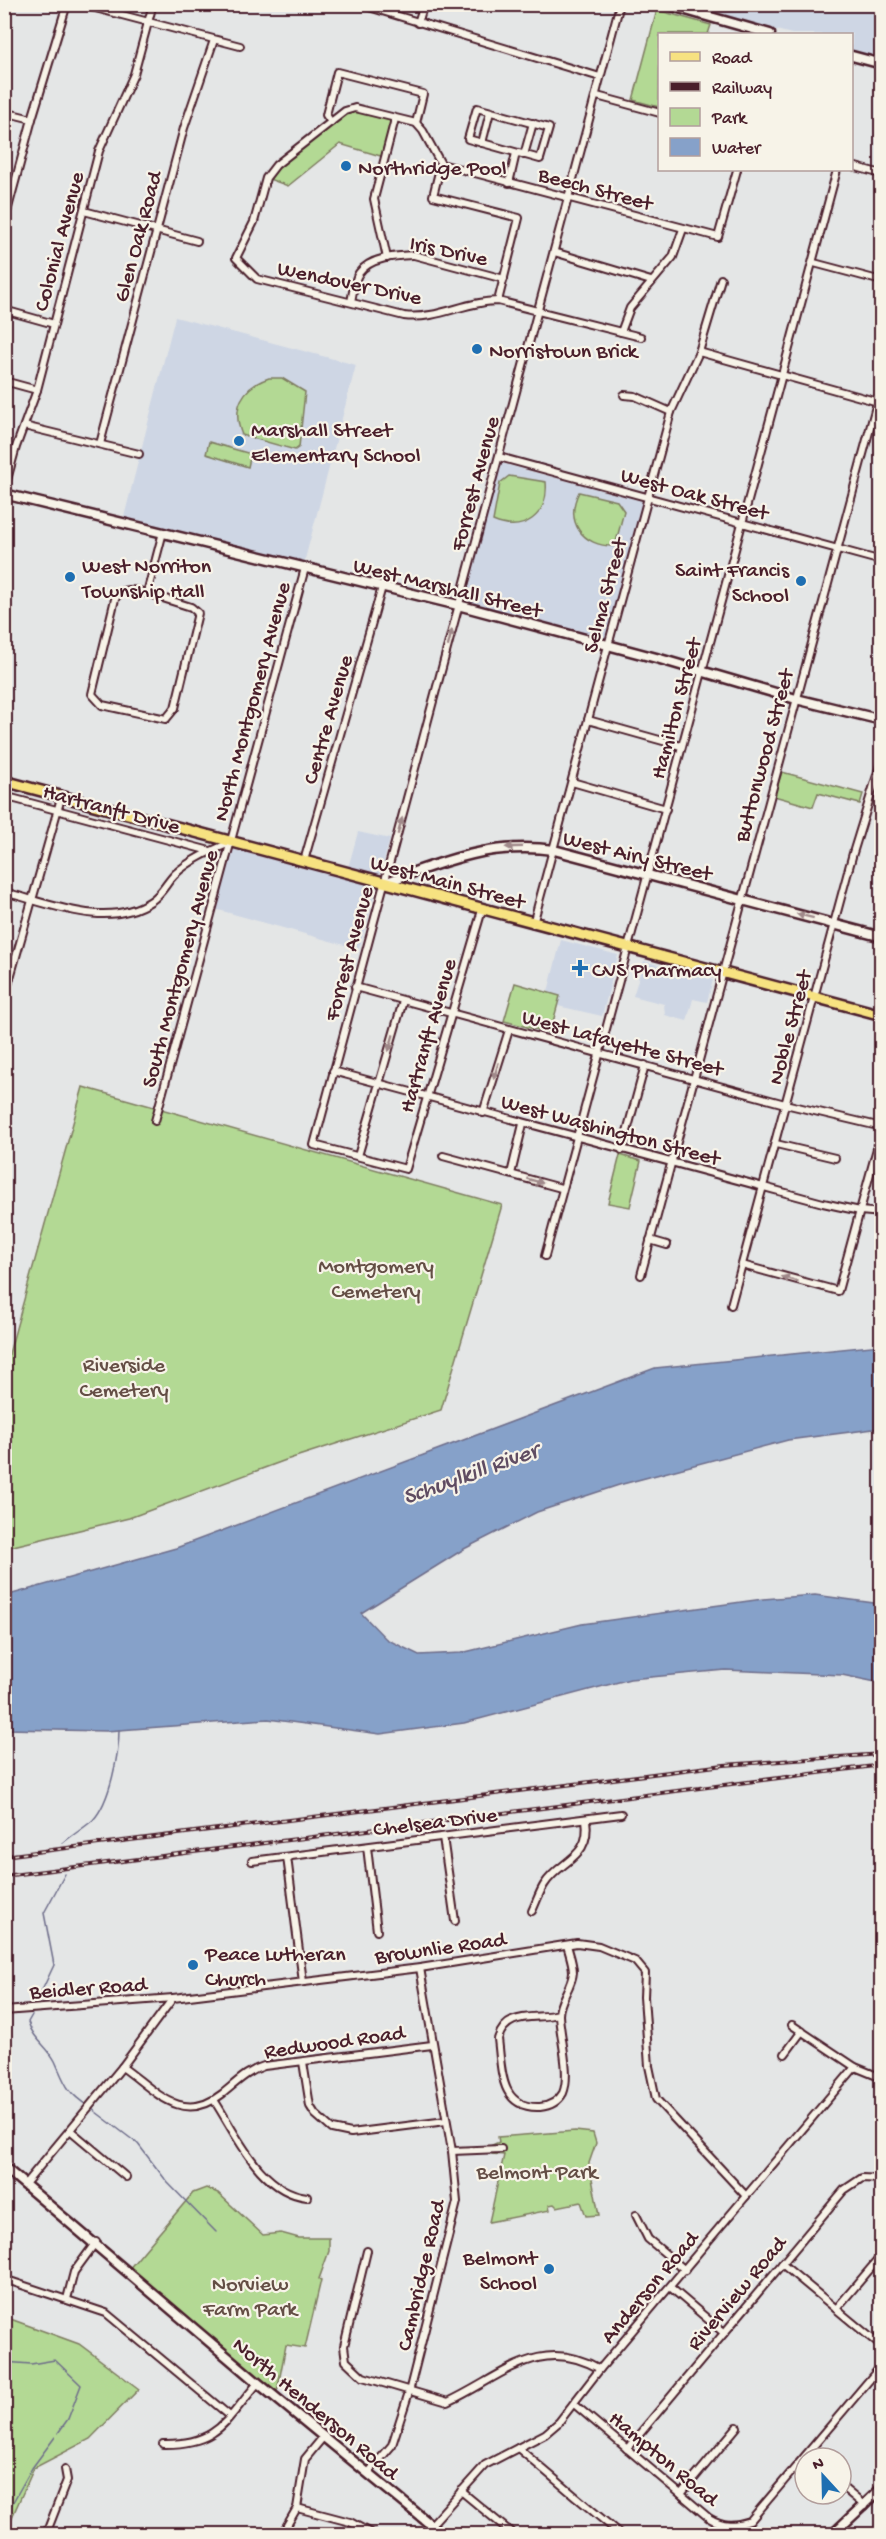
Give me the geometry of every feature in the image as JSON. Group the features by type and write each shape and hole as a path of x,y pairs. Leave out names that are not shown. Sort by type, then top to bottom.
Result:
{"main road":[{"name":"West Main Street","path":"4,781 626,949 882,1015"}],"street":[{"path":"4,223 32,119 67,4"},
{"path":"80,4 240,46"},
{"name":"Colonial Avenue","path":"4,492 16,447 37,390 99,151 134,74 153,4"},
{"path":"359,4 600,77"},
{"path":"418,23 424,4"},
{"name":"Forrest Avenue","path":"358,1156 314,1145 621,4"},
{"path":"665,4 766,33"},
{"name":"Glen Oak Road","path":"100,444 184,128 214,40"},
{"path":"853,56 882,64"},
{"path":"416,123 423,94 337,72 326,115 331,122 345,111 355,108 416,123 423,131 441,164 433,196 519,218 498,301"},
{"path":"597,96 658,112"},
{"path":"477,108 490,112 549,128 540,159 468,139 477,108"},
{"path":"4,112 32,119"},
{"path":"482,143 490,112"},
{"path":"351,302 359,273 376,261 387,258 374,199 395,119"},
{"name":"Wendover Drive","path":"331,122 290,154 266,178 254,222 236,258 257,279 419,318 442,314 481,301 498,301 641,336"},
{"path":"524,155 533,123"},
{"path":"509,183 516,153"},
{"name":"Beech Street","path":"441,164 718,237 737,171"},
{"path":"853,166 882,174"},
{"name":"Hamilton Street","path":"545,1256 561,1188 646,874 666,809 681,746 814,263 837,171"},
{"path":"84,211 197,241"},
{"path":"621,332 630,308 673,257 683,229"},
{"path":"554,252 651,281"},
{"name":"Iris Drive","path":"387,258 414,255 504,279"},
{"path":"814,263 882,281"},
{"name":"Selma Street","path":"533,924 671,412 699,352 721,279"},
{"path":"4,310 54,324"},
{"path":"699,352 879,402"},
{"path":"4,381 37,390"},
{"name":"Buttonwood Street","path":"641,1275 741,900 879,402 882,384"},
{"path":"624,395 635,396 671,412"},
{"path":"24,426 139,454"},
{"name":"West Oak Street","path":"499,457 882,561"},
{"name":"West Marshall Street","path":"4,492 458,604 796,699 882,720"},
{"path":"147,593 163,532"},
{"name":"North Montgomery Avenue","path":"230,843 305,568"},
{"name":"Centre Avenue","path":"304,861 382,586"},
{"path":"127,590 147,593 191,607 198,613 175,708 166,719 102,705 92,694 115,599 122,591 127,590"},
{"path":"588,720 681,746"},
{"name":"Noble Street","path":"731,1305 836,924 853,853 882,759"},
{"path":"572,782 666,809"},
{"name":"Hartranft Drive","path":"4,796 211,851"},
{"path":"5,998 61,798"},
{"path":"4,892 100,915 126,911 150,902 182,868 230,843"},
{"name":"South Montgomery Avenue","path":"155,1121 230,843"},
{"name":"West Airy Street","path":"384,883 452,858 489,849 529,847 554,850 882,938"},
{"name":"Hartranft Avenue","path":"358,1156 406,1169 482,910"},
{"name":"West Lafayette Street","path":"355,987 785,1104 882,1128"},
{"path":"358,1156 403,1001"},
{"path":"483,1113 509,1030"},
{"path":"622,1150 645,1065"},
{"name":"West Washington Street","path":"333,1071 763,1187 860,1211 882,1213"},
{"path":"511,1174 523,1124"},
{"path":"742,1265 838,1291 882,1128"},
{"path":"776,1144 835,1158"},
{"path":"443,1156 561,1188"},
{"path":"650,1240 667,1245"},
{"name":"Chelsea Drive","path":"252,1861 621,1814"},
{"path":"532,1911 544,1885 584,1845 586,1819"},
{"path":"443,1837 455,1921"},
{"path":"367,1846 377,1930"},
{"path":"287,1857 303,1982"},
{"name":"Brownlie Road","path":"173,1998 420,1968 567,1944 585,1943 599,1946 635,1961 645,1973 644,1997 649,2066 656,2098 746,2196"},
{"path":"559,2014 512,2020 500,2033 498,2041 505,2088 522,2106 549,2105 556,2102 563,2092 566,2078 559,2014 561,2000 573,1973 567,1944"},
{"name":"Cambridge Road","path":"368,2473 392,2445 409,2392 457,2202 452,2151 420,1968"},
{"path":"25,2184 122,2067 173,1998"},
{"name":"Beidler Road","path":"4,2010 173,1998"},
{"path":"792,2025 855,2067 882,2078"},
{"path":"785,2055 802,2031"},
{"name":"Redwood Road","path":"122,2067 169,2103 195,2106 214,2100 253,2070 432,2045"},
{"path":"4,2054 8,2085"},
{"path":"303,2062 310,2106 332,2129 351,2133 446,2121"},
{"name":"Anderson Road","path":"430,2525 485,2465 545,2434 574,2404 600,2369 855,2067"},
{"path":"214,2100 258,2167 295,2196 307,2197"},
{"path":"70,2130 126,2177"},
{"path":"452,2151 501,2149"},
{"name":"North Henderson Road","path":"4,2167 96,2242 258,2383 442,2535"},
{"name":"Riverview Road","path":"627,2448 849,2186 865,2177 882,2178"},
{"path":"636,2215 648,2239 685,2270"},
{"path":"67,2299 74,2272 96,2242"},
{"path":"367,2251 344,2346 346,2361 363,2377 448,2402 541,2355 566,2355 585,2360 600,2369"},
{"path":"836,2309 882,2255"},
{"path":"782,2264 882,2348"},
{"path":"4,2279 98,2308 111,2316 230,2416"},
{"path":"670,2287 724,2332"},
{"name":"Hampton Road","path":"815,2446 882,2365"},
{"path":"163,2444 199,2441 219,2431 258,2383"},
{"name":"Hampton Road","path":"574,2404 709,2518 720,2524 734,2526 750,2521 793,2472"},
{"path":"681,2494 737,2427"},
{"path":"282,2535 297,2508 303,2465 312,2449 324,2436"},
{"path":"518,2448 620,2535"},
{"path":"46,2535 67,2480 65,2469"},
{"path":"833,2535 882,2488"},
{"path":"461,2491 513,2535"},
{"path":"853,2496 865,2506"},
{"path":"297,2508 350,2522 372,2535"}],"shaded area":[{"path":"680,5 881,5 881,58 853,50 853,33 788,33"},
{"name":"Marshall Street Elementary School","path":"175,317 356,365 304,563 124,517"},
{"path":"500,463 642,501 605,640 462,603"},
{"path":"358,832 390,839 359,949 215,909 232,849 345,879"},
{"path":"561,940 618,955 602,1016 558,1006 560,996 548,992"},
{"path":"644,961 713,980 707,1002 693,999 687,1021 665,1015 664,1004 633,996"}],"green space":[{"path":"657,10 711,25 708,33 658,33 658,107 633,100"},
{"path":"355,108 395,119 384,157 340,144 288,186 266,178 285,157 307,139"},
{"path":"269,378 282,378 305,392 299,447 295,450 242,435 238,416 241,400 252,387"},
{"path":"209,442 251,454 248,467 206,454"},
{"path":"509,476 546,482 546,494 539,512 532,519 515,525 493,521 500,483"},
{"path":"579,492 617,501 624,511 615,546 593,542 579,530 574,513"},
{"path":"782,772 863,794 860,804 818,793 813,807 774,796"},
{"path":"515,983 560,996 550,1033 504,1021"},
{"name":"Riverside Cemetery","path":"83,1087 502,1205 441,1410 286,1460 129,1518 5,1548 5,1368"},
{"path":"620,1155 641,1161 630,1207 608,1203"},
{"name":"Belmont Park","path":"575,2131 593,2133 596,2143 589,2163 599,2215 586,2216 581,2202 557,2207 554,2204 549,2205 550,2210 489,2222 504,2155 492,2154 490,2146 499,2142 498,2137"},
{"name":"Norview Farm Park","path":"206,2188 218,2193 263,2235 281,2233 299,2238 329,2238 329,2251 319,2279 321,2280 305,2348 286,2345 276,2397 128,2270 193,2193"},
{"path":"5,2317 79,2344 139,2389 90,2439 34,2468 5,2533"}],"water":[{"name":"Schuylkill River","path":"881,1345 881,1428 788,1440 619,1485 537,1512 464,1549 361,1613 386,1639 419,1655 461,1653 582,1624 763,1599 815,1595 881,1604 881,1683 842,1675 725,1670 630,1679 464,1723 380,1734 268,1719 106,1731 5,1729 5,1596 176,1548 655,1368"}],"waterway":[{"path":"63,1843 93,1820 104,1802 115,1764 119,1730"},
{"path":"37,2001 54,1965 44,1913 65,1874"},
{"path":"32,2015 28,2022 33,2033 52,2056 71,2091 88,2106"},
{"path":"92,2109 138,2144 168,2183 216,2232"},
{"path":"4,2362 31,2364 55,2360 81,2385 68,2419 58,2433"},
{"path":"4,2518 32,2468 55,2437"}],"railway":[{"path":"4,1856 724,1765 882,1754"},
{"path":"4,1876 882,1765"}],"place":[{"name":"Northridge Pool","path":"346,166"},
{"name":"Norristown Brick","path":"477,349"},
{"name":"Marshall Street Elementary School","path":"239,441"},
{"name":"West Norriton Township Hall","path":"70,577"},
{"name":"Saint Francis School","path":"801,581"},
{"name":"CVS Pharmacy","path":"580,968"},
{"name":"Peace Lutheran Church","path":"193,1965"},
{"name":"Belmont School","path":"549,2269"}],"park label":[{"name":"Montgomery Cemetery","path":"376,1276"}]}
